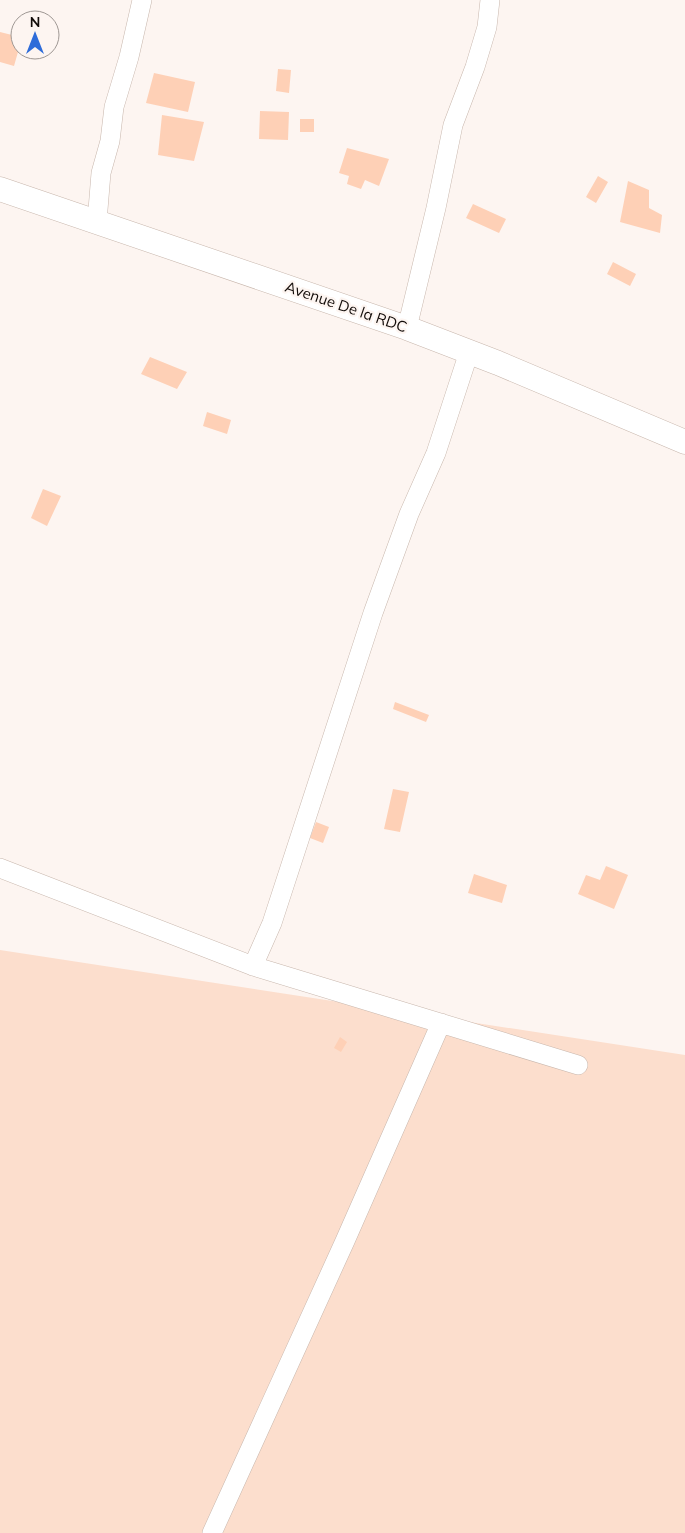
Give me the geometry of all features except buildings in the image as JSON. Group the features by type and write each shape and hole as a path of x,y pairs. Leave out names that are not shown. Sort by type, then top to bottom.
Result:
{"street":[{"path":"97,222 101,173 110,141 114,107 129,57 142,0"},
{"path":"407,328 436,208 453,125 476,67 487,27 490,0"},
{"name":"Avenue De la RDC","path":"0,189 407,328 685,442"},
{"path":"253,966 272,923 373,613 410,514 436,453 469,352"},
{"path":"0,868 253,966 578,1065"},
{"path":"212,1533 349,1232 441,1023"}],"shaded area":[{"path":"0,950 685,1055 685,1533 0,1533"}]}
